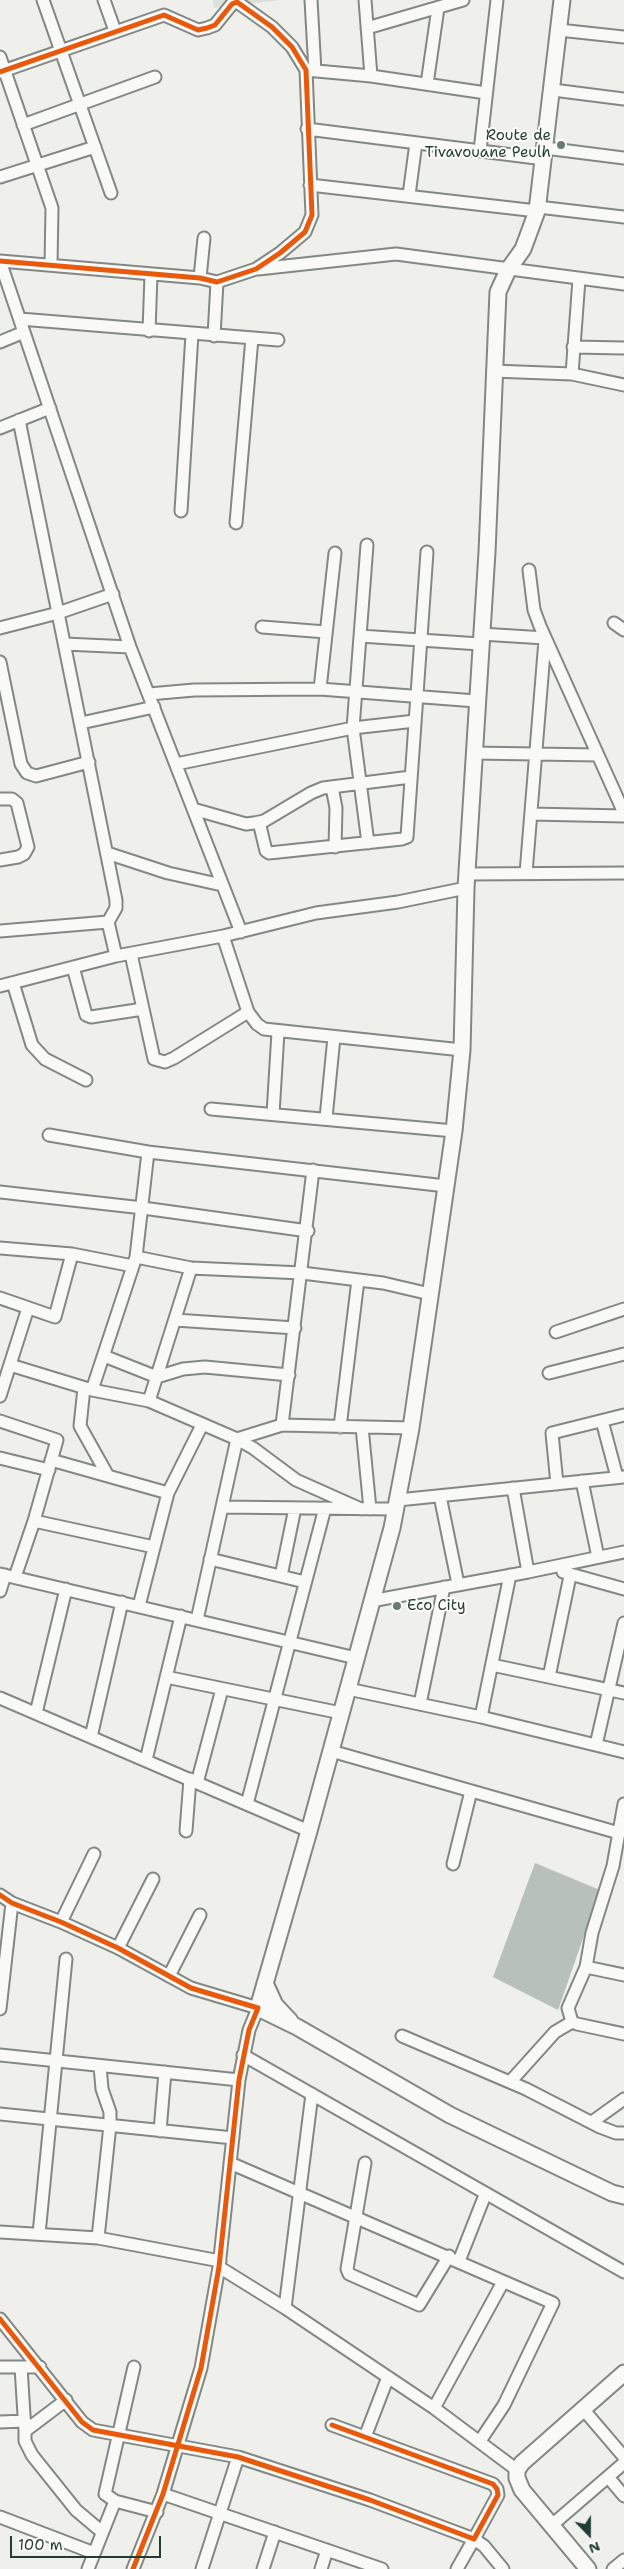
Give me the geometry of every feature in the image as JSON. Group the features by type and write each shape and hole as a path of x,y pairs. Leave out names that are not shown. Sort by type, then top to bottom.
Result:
{"main road":[{"path":"562,0 553,90 537,209 523,249 508,270 498,292 493,371 487,552 466,881 462,1050 454,1131 411,1428 397,1504 310,1831 258,2008 297,2027 450,2115 602,2188 624,2196"},
{"path":"265,1983 275,2005 297,2027"},
{"path":"602,2188 624,2184"},
{"path":"588,2569 522,2490 517,2478 517,2470 522,2463 624,2373"}],"street":[{"path":"43,0 111,193"},
{"path":"104,0 115,31"},
{"path":"256,269 305,232 312,215 307,129 311,0"},
{"path":"365,0 371,76"},
{"path":"368,28 463,0"},
{"path":"480,151 497,0"},
{"path":"2,71 164,15 198,30 207,28 215,25 232,4 237,2 272,27 292,47 310,70 371,76 486,93"},
{"path":"427,84 438,8"},
{"path":"559,30 624,37"},
{"path":"0,57 2,71 37,164 53,214 51,265"},
{"path":"23,125 155,77"},
{"path":"553,90 624,99"},
{"path":"307,129 480,151 624,158"},
{"path":"409,195 416,143"},
{"path":"0,177 95,147"},
{"path":"310,185 624,217"},
{"path":"200,278 204,238"},
{"path":"241,932 130,647 20,319 2,273 0,261 200,278 217,282 256,269 396,254 624,284"},
{"path":"149,331 151,274"},
{"path":"572,374 579,279"},
{"path":"214,336 217,282"},
{"path":"20,319 278,340"},
{"path":"0,342 24,332"},
{"path":"181,511 192,334"},
{"path":"236,524 252,338"},
{"path":"574,346 624,348"},
{"path":"493,371 572,374 624,385"},
{"path":"0,428 50,408"},
{"path":"19,420 116,900 116,908 108,922 116,956"},
{"path":"367,545 353,728 368,843"},
{"path":"320,689 335,552"},
{"path":"259,822 266,851 269,854 408,837 427,552"},
{"path":"528,570 534,610 624,815 531,814"},
{"path":"0,628 58,613 113,594"},
{"path":"262,627 326,632"},
{"path":"360,636 421,640 545,638"},
{"path":"526,873 545,638"},
{"path":"65,644 130,647"},
{"path":"0,662 22,764 27,773 36,776 89,762"},
{"path":"149,694 194,690 320,689 476,701"},
{"path":"81,723 154,707"},
{"path":"176,764 353,728 415,721"},
{"path":"473,753 598,755"},
{"path":"193,809 246,824 259,822 311,793 332,787 412,777"},
{"path":"332,787 336,808 335,846"},
{"path":"0,799 12,798 17,803 28,847 24,854 18,857 0,860"},
{"path":"107,853 168,873 222,884"},
{"path":"0,986 116,956 223,936 316,913 398,902 466,881 526,873 624,873"},
{"path":"0,931 108,922"},
{"path":"223,936 248,1012 257,1024 264,1029 278,1032 462,1050"},
{"path":"131,954 154,1059 165,1062 248,1012"},
{"path":"73,967 86,1015 91,1018 143,1009"},
{"path":"13,983 32,1045 44,1059 86,1080"},
{"path":"273,1114 278,1032"},
{"path":"326,1118 334,1037"},
{"path":"211,1108 454,1131"},
{"path":"49,1135 148,1152 446,1186"},
{"path":"108,1476 80,1426 88,1389 104,1356 135,1261 148,1152"},
{"path":"282,1425 308,1231 314,1170"},
{"path":"0,1192 142,1208 308,1231"},
{"path":"0,1248 192,1268 302,1273 358,1280 430,1294"},
{"path":"0,1298 55,1317 72,1254"},
{"path":"148,1402 192,1268"},
{"path":"340,1427 358,1280"},
{"path":"0,1396 28,1308"},
{"path":"556,1332 624,1309"},
{"path":"175,1320 295,1328"},
{"path":"549,1373 624,1354"},
{"path":"104,1356 156,1377 183,1369 205,1367 289,1375"},
{"path":"10,1365 88,1389 148,1402 237,1439 253,1448 296,1480 366,1509"},
{"path":"557,1484 552,1433 624,1415"},
{"path":"0,1421 57,1440 34,1521 0,1591"},
{"path":"222,1507 366,1509 440,1496 620,1477 602,1421"},
{"path":"139,1606 168,1493 202,1425"},
{"path":"237,1439 282,1425 411,1428"},
{"path":"362,1427 366,1509"},
{"path":"197,1620 237,1439"},
{"path":"0,1458 108,1476 168,1493"},
{"path":"582,1481 598,1556"},
{"path":"513,1488 528,1572"},
{"path":"440,1496 458,1584"},
{"path":"281,1576 295,1508"},
{"path":"247,1804 325,1508"},
{"path":"34,1521 154,1546"},
{"path":"371,1601 624,1552"},
{"path":"210,1559 305,1582"},
{"path":"553,1567 570,1576 624,1589"},
{"path":"7,1575 356,1658"},
{"path":"481,1718 510,1575"},
{"path":"549,1677 570,1576"},
{"path":"420,1704 444,1587"},
{"path":"36,1713 66,1589"},
{"path":"91,1737 122,1602"},
{"path":"146,1760 181,1616"},
{"path":"596,1745 607,1690 624,1623"},
{"path":"492,1665 624,1694"},
{"path":"166,1677 341,1713"},
{"path":"186,1831 194,1781 222,1689"},
{"path":"348,1689 624,1752"},
{"path":"0,1698 310,1831"},
{"path":"331,1751 619,1834"},
{"path":"453,1864 471,1791"},
{"path":"572,2022 568,2008 586,1967 592,1933 619,1869 619,1834 624,1804"},
{"path":"61,1922 94,1854"},
{"path":"118,1948 153,1879"},
{"path":"0,1895 12,1903 61,1922 118,1948 191,1988 258,2008 249,2030 239,2080 219,2264 201,2368 157,2512 133,2569"},
{"path":"0,2009 12,1903"},
{"path":"169,1976 200,1915"},
{"path":"39,2234 66,1959"},
{"path":"586,1967 624,1975"},
{"path":"510,2082 555,2032 572,2022 624,2034"},
{"path":"402,2036 510,2082 616,2133 624,2133"},
{"path":"0,2055 239,2080"},
{"path":"243,2055 485,2195 624,2272"},
{"path":"98,2238 110,2125 110,2112 102,2089 100,2066"},
{"path":"160,2130 165,2072"},
{"path":"285,2308 312,2094"},
{"path":"592,2122 624,2099"},
{"path":"0,2114 233,2138"},
{"path":"230,2163 550,2301 553,2307 504,2405 480,2441"},
{"path":"365,2163 348,2272 415,2304 422,2303 454,2258 485,2195"},
{"path":"0,2232 98,2238 219,2264 434,2408 517,2470"},
{"path":"434,2408 504,2282"},
{"path":"0,2319 88,2427 118,2436 238,2457 370,2500 474,2539 484,2546 503,2569"},
{"path":"0,2367 40,2367"},
{"path":"21,2367 25,2441 32,2455 76,2510 102,2532"},
{"path":"134,2368 105,2494 107,2497 115,2500 157,2512"},
{"path":"365,2437 388,2377"},
{"path":"0,2422 25,2426 66,2400"},
{"path":"583,2409 624,2457"},
{"path":"332,2425 493,2484 497,2488 498,2495 456,2569"},
{"path":"202,2569 238,2457"},
{"path":"552,2525 624,2463"},
{"path":"608,2477 624,2496"},
{"path":"163,2494 382,2569"},
{"path":"88,2569 115,2500"},
{"path":"0,2517 94,2553"},
{"path":"263,2569 275,2532"},
{"path":"321,2569 327,2550"},
{"path":"613,2569 624,2560"}],"shaded area":[{"path":"213,0 281,0 214,8"},
{"path":"535,1863 600,1890 558,2010 493,1977"}],"cycle path":[{"path":"0,72 164,15 198,30 207,28 215,25 232,4 237,2 272,27 292,47 306,70 312,215 305,232 280,253 256,269 217,282 200,278 0,261"},
{"path":"0,1895 12,1903 61,1922 118,1948 191,1988 258,2008 249,2030 239,2080 219,2267 201,2368 163,2494 133,2569"},
{"path":"0,2319 82,2422 93,2430 238,2457 370,2500 474,2539 498,2495 497,2489 493,2484 332,2425"}],"place":[{"name":"Route de Tivavouane Peulh","path":"561,145"},
{"name":"Eco City","path":"397,1606"}]}
